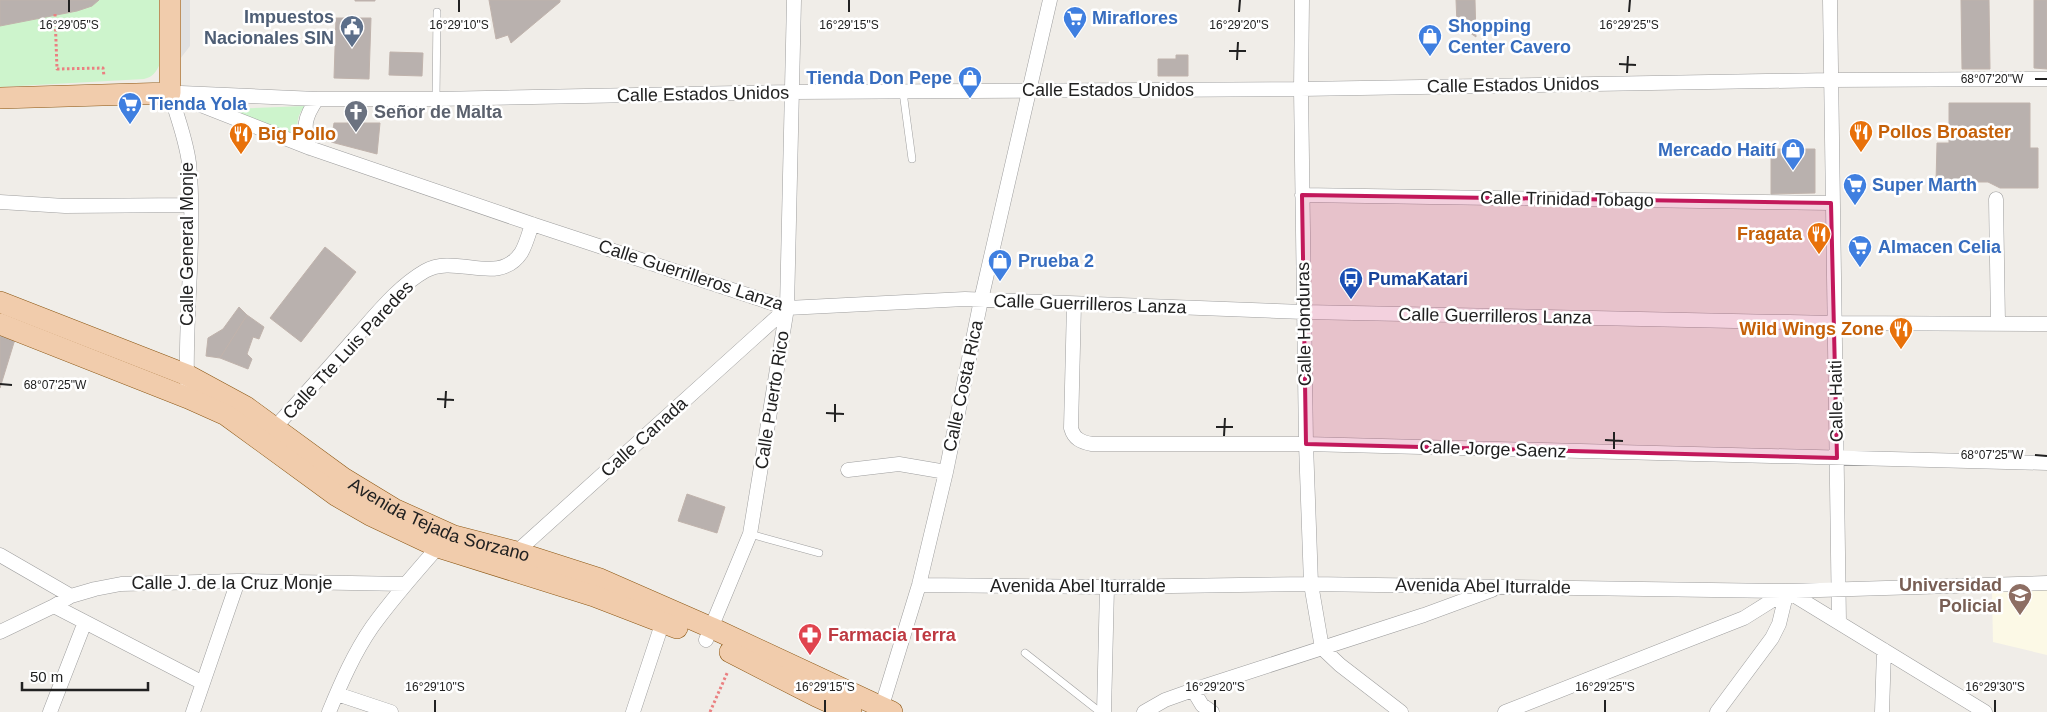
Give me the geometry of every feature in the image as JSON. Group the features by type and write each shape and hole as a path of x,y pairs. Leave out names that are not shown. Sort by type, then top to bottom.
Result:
{"main road":[{"path":"0,98 170,93 170,0"},
{"name":"Avenida Tejada Sorzano","path":"0,302 187,375 246,407 269,434 354,506 370,515 446,541 508,559 594,596 665,614 885,711"},
{"name":"Avenida Tejada Sorzano","path":"0,324 188,398 269,434"},
{"name":"Avenida Tejada Sorzano","path":"709,634 736,654 851,712"}],"street":[{"name":"Calle Puerto Rico","path":"709,634 750,534 787,308 794,0"},
{"name":"Calle Costa Rica","path":"885,711 919,586 946,472 981,300 1050,0"},
{"name":"Calle Honduras","path":"1302,0 1301,89 1306,444 1311,584 1322,648"},
{"name":"Calle Haiti","path":"1830,0 1831,203 1840,589 1839,622"},
{"name":"Calle Estados Unidos","path":"170,93 317,99 793,92 1301,89 1830,80 2047,79"},
{"name":"Calle Guerrilleros Lanza","path":"170,93 310,148 787,308 981,300 1304,312 1834,324 2047,324"},
{"name":"Calle General Monje","path":"170,93 184,139 189,164 188,398"},
{"path":"310,148 305,124 308,112 317,99"},
{"name":"Calle Trinidad Tobago","path":"1302,195 1831,203"},
{"path":"1996,199 1998,323"},
{"path":"0,202 65,206 190,205"},
{"name":"Calle Tte Luis Paredes","path":"269,434 383,307 415,278 427,270 440,266 501,269 513,263 522,251 532,224"},
{"name":"Calle Jorge Saenz","path":"1074,304 1071,428 1072,435 1077,440 1092,444 1306,444 2047,463"},
{"name":"Calle Canada","path":"508,559 787,308"},
{"path":"848,470 899,464 946,472"},
{"path":"329,712 354,657 372,627 406,584 446,541"},
{"path":"0,554 71,596"},
{"path":"193,712 238,581"},
{"name":"Calle J. de la Cruz Monje","path":"0,632 71,596 122,584 238,581 406,584"},
{"name":"Avenida Abel Iturralde","path":"919,586 1107,587 1311,584 1787,591 2047,583"},
{"path":"1104,712 1107,587"},
{"path":"1144,712 1165,700 1193,690 1424,615 1500,587"},
{"path":"1787,591 1985,712"},
{"path":"1505,712 1744,618 1787,591"},
{"path":"1717,712 1772,638 1787,591"},
{"path":"54,606 203,683"},
{"path":"633,712 665,614"},
{"path":"50,712 85,622"},
{"path":"1322,648 1340,665 1401,712"},
{"path":"1882,712 1884,650"},
{"path":"1193,690 1202,704 1212,712"},
{"path":"337,694 391,712"}],"lane":[{"path":"436,98 437,12"},
{"path":"903,92 912,159"},
{"path":"750,534 819,553"},
{"path":"1025,653 1100,712"}],"path":[{"path":"55,14 57,69 103,68 104,77"},
{"path":"710,712 736,654"}],"highlighted area":[{"path":"1302,195 1831,203 1837,458 1306,444"}],"shaded area":[{"path":"181,0 190,0 190,46 180,59"},
{"name":"Universidad Policial","path":"2047,589 2047,655 1993,642 1992,590"}],"green space":[{"path":"0,0 159,0 160,64 154,74 144,79 0,87"},
{"path":"305,106 298,120 299,136 228,109"}],"building":[{"path":"0,0 99,0 92,6 77,11 0,26"},
{"path":"375,0 375,1 355,1"},
{"path":"489,0 560,0 560,2 511,43 508,35 496,39"},
{"path":"1456,0 1475,0 1476,37 1457,24"},
{"path":"1961,0 1989,0 1990,69 1962,69"},
{"path":"2034,0 2047,0 2047,69 2034,68"},
{"name":"Impuestos Nacionales SIN","path":"336,18 371,18 369,79 334,78"},
{"path":"390,52 423,53 422,76 389,75"},
{"path":"1176,55 1188,55 1188,76 1158,76 1158,59 1176,59"},
{"path":"1949,103 2030,103 2030,148 2038,148 2038,188 2000,188 1988,182 1936,182 1937,143 1949,143"},
{"name":"Señor de Malta","path":"334,123 380,123 377,154 331,142"},
{"name":"Mercado Haití","path":"1771,149 1815,149 1815,193 1771,194"},
{"path":"325,247 356,272 301,342 270,318"},
{"path":"239,307 247,315 220,358 206,356 208,338 223,329"},
{"path":"247,315 264,327 259,339 253,337 247,354 252,359 248,369 220,358"},
{"path":"0,331 16,336 0,388"},
{"path":"687,494 725,507 717,533 678,521"}],"place":[{"name":"Miraflores","path":"1075,39"},
{"name":"Impuestos Nacionales SIN","path":"352,48"},
{"name":"Shopping Center Cavero","path":"1430,57"},
{"name":"Tienda Don Pepe","path":"970,99"},
{"name":"Tienda Yola","path":"130,125"},
{"name":"Señor de Malta","path":"356,133"},
{"name":"Pollos Broaster","path":"1861,153"},
{"name":"Big Pollo","path":"241,155"},
{"name":"Mercado Haití","path":"1793,171"},
{"name":"Super Marth","path":"1855,206"},
{"name":"Fragata","path":"1819,255"},
{"name":"Almacen Celia","path":"1860,268"},
{"name":"Prueba 2","path":"1000,282"},
{"name":"PumaKatari","path":"1351,300"},
{"name":"Wild Wings Zone","path":"1901,350"},
{"name":"Universidad Policial","path":"2020,616"},
{"name":"Farmacia Terra","path":"810,656"}]}
